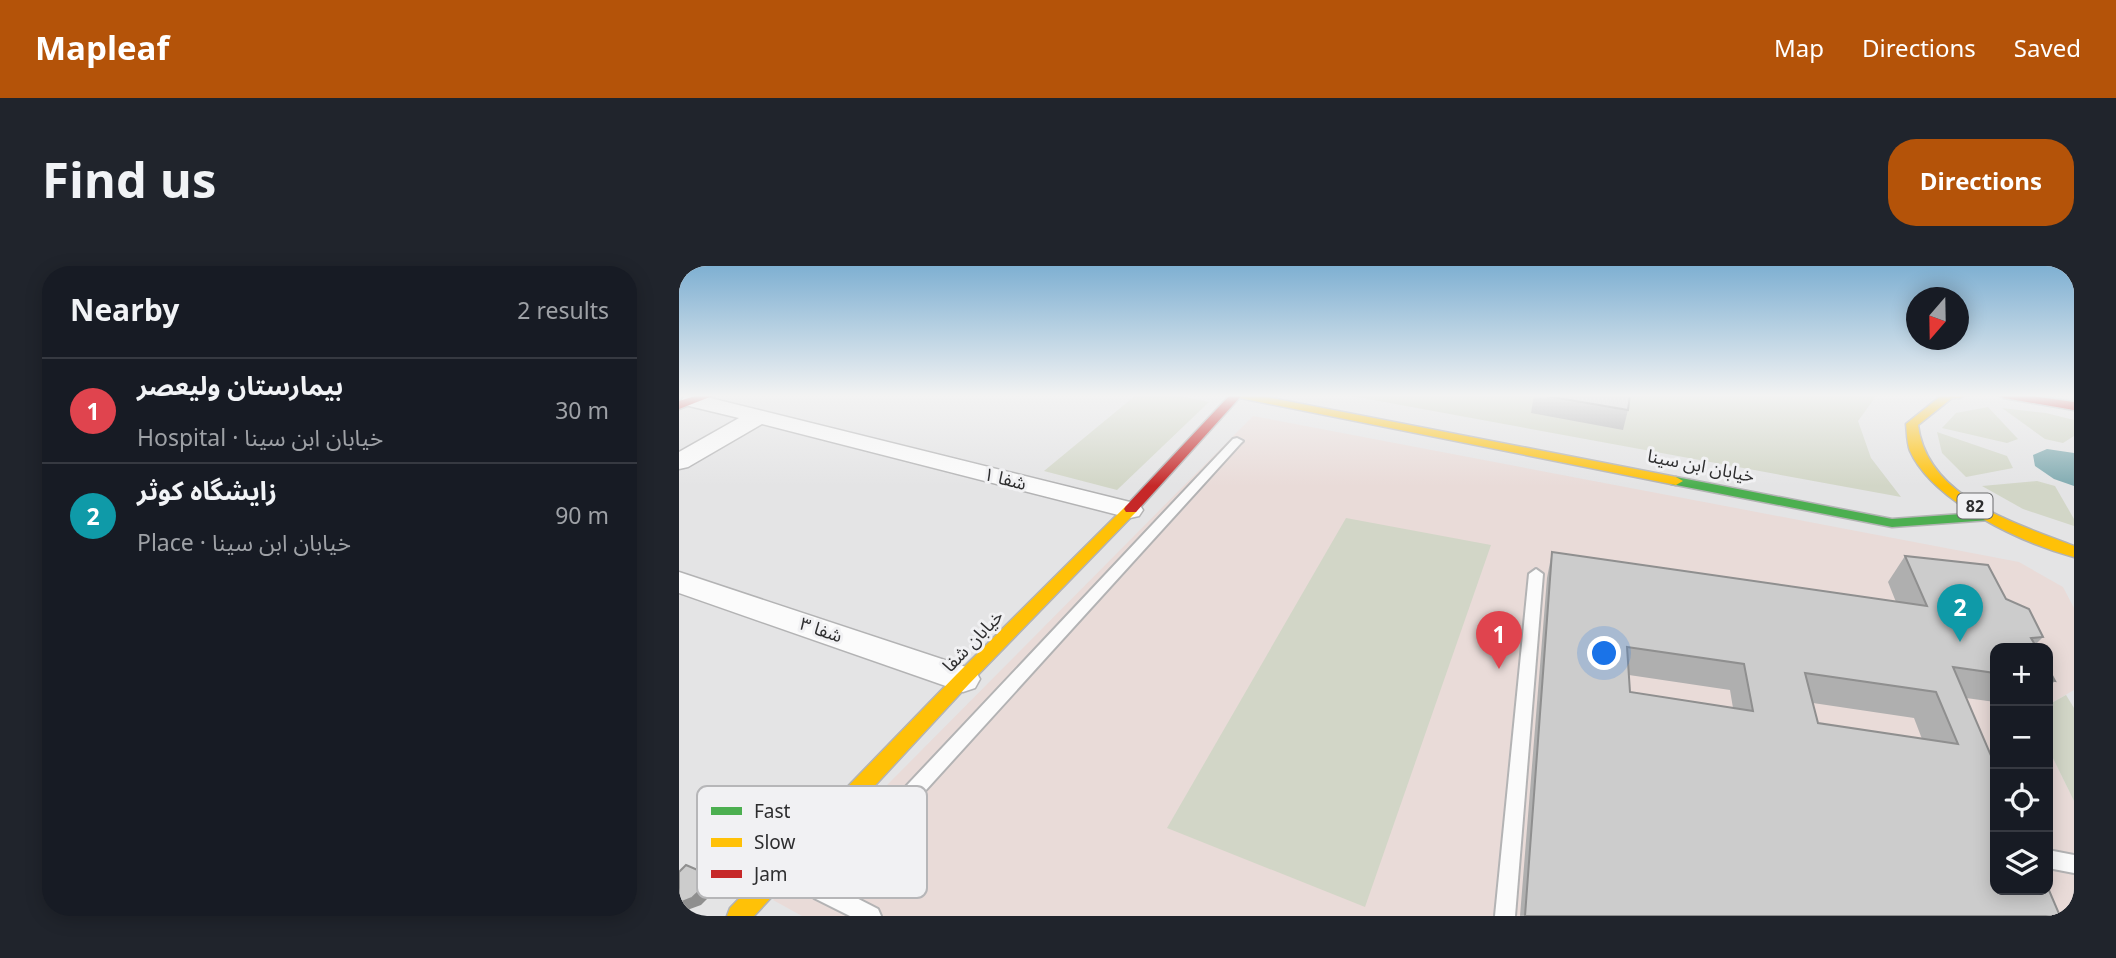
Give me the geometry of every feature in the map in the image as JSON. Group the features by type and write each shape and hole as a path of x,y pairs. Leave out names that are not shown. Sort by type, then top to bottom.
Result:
{"street":[{"path":"679,461 744,425"},
{"name":"شفا ۱","path":"788,425 1130,510"},
{"name":"خیابان شفا","path":"862,786 1210,425"},
{"name":"خیابان ابن سینا","path":"1393,425 1892,523 1990,516"},
{"name":"82","path":"1912,425 1912,440 1923,464 1948,489 1990,516 2074,552"},
{"name":"شفا ۳","path":"679,582 963,679"},
{"name":"خیابان شفا","path":"739,916 756,898"}],"lane":[{"path":"918,786 1237,441"},
{"path":"1505,916 1536,574"},
{"path":"2053,860 2074,864"},
{"path":"835,898 871,916"}],"shaded area":[{"path":"1244,425 1302,425 2019,562 2063,587 2074,608 2074,690 2053,702 2053,643 1990,643 1990,895 2053,895 2053,758 2074,801 2074,916 802,916 773,900 927,898 927,786 886,786"}],"green space":[{"path":"1099,425 1185,425 1117,490 1044,471"},
{"path":"1511,425 1860,425 1871,458 1901,497"},
{"path":"1944,425 2005,425 2018,439 2007,443 1942,428"},
{"path":"2026,425 2074,425 2074,436 2063,443 2045,439"},
{"path":"1937,432 2007,456 2013,468 1966,477 1942,453"},
{"path":"2037,481 2055,486 2074,519 2074,526 2023,509 1982,486"},
{"path":"1346,518 1491,545 1365,907 1167,828"},
{"path":"2066,695 2074,708 2074,801 2053,758 2053,702"}],"water":[{"path":"2047,449 2074,453 2074,486 2054,479 2035,466 2033,455"}],"building":[{"path":"1552,552 1927,606 1905,556 1988,565 2006,599 2029,609 2043,637 2031,638 2034,643 1990,643 1990,672 1953,667 1990,753 1990,895 2051,895 2060,916 1525,916","holes":["1627,647 1744,664 1753,711 1630,692","1805,673 1936,692 1958,744 1818,723"]},
{"path":"686,865 697,870 697,893 679,903 679,872"}],"traffic: fast":[{"path":"1676,481 1892,523 1990,516"}],"traffic: slow":[{"path":"1394,425 1676,481"},
{"path":"1912,425 1917,451 1929,470 1964,502 2009,525 2074,552"},
{"path":"861,786 1131,509"},
{"path":"738,916 755,898"}],"traffic: jam":[{"path":"1131,509 1208,425"}],"place":[{"name":"زایشگاه کوثر","path":"1960,642"},
{"name":"بیمارستان ولیعصر","path":"1499,669"}]}
